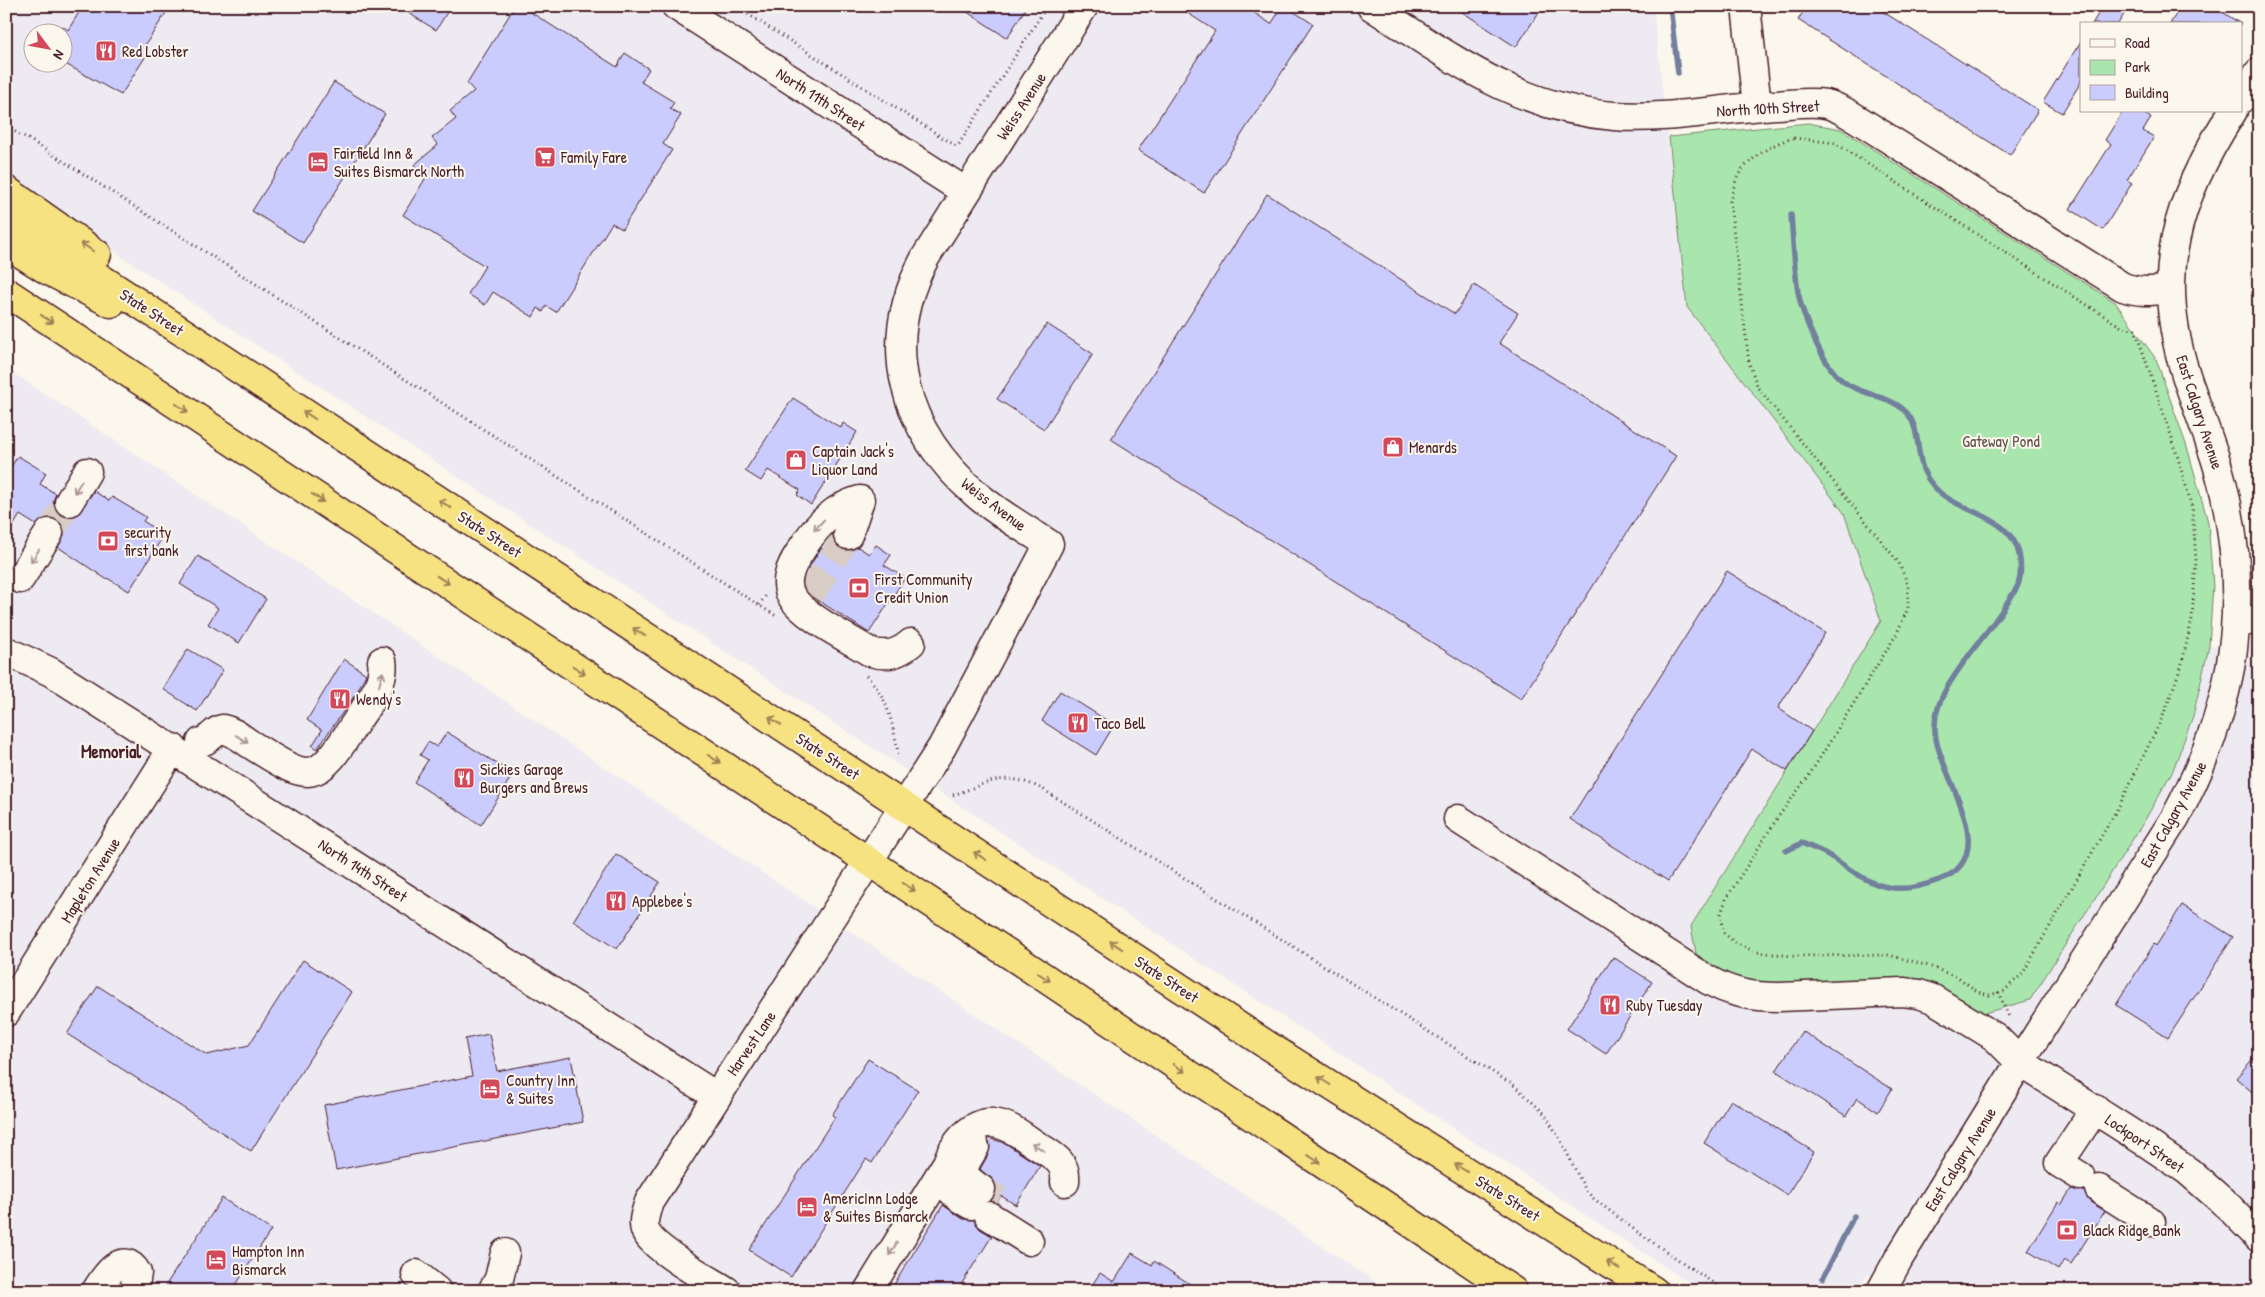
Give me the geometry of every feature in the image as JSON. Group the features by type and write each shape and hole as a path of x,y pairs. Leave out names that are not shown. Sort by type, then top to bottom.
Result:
{"highway":[{"path":"6,190 125,274 190,336"},
{"name":"State Street","path":"6,216 1267,1044 1654,1291"},
{"path":"6,244 47,270 107,302 165,320"},
{"path":"6,292 868,861 1513,1291"}],"street":[{"name":"North 11th Street","path":"676,6 966,192"},
{"name":"Weiss Avenue","path":"868,861 958,720 1049,544 999,512 960,479 925,435 913,412 905,386 900,344 902,319 909,292 925,258 1084,6"},
{"name":"North 10th Street","path":"1371,6 1482,77 1517,93 1563,108 1597,114 1640,117 1813,102 1828,104 1842,110 2123,287 2135,291 2150,292 2170,288"},
{"path":"1746,6 1757,106"},
{"path":"2242,98 2259,72"},
{"name":"East Calgary Avenue","path":"1882,1291 1899,1258 2020,1062 2175,818 2196,779 2206,755 2248,619 2235,563 2227,504 2221,478 2178,344 2172,316 2170,288 2172,254 2188,194 2212,144 2232,112"},
{"path":"69,502 87,472"},
{"path":"844,532 867,494 842,507 823,520 814,531 790,570 788,585 790,596 800,607 810,600 870,652 879,655 896,654 911,643"},
{"path":"20,579 49,533"},
{"name":"North 14th Street","path":"6,651 52,672 716,1096"},
{"path":"201,742 210,739 219,729 223,728 293,770 307,772 321,768 333,757 378,688 383,674 382,660"},
{"name":"Mapleton Avenue","path":"6,1012 173,748"},
{"name":"Lockport Street","path":"1458,819 1719,986 1743,995 1762,997 1903,992 1919,994 1944,1005 1995,1037 2020,1062 2188,1171 2255,1225"},
{"name":"Harvest Lane","path":"726,1291 654,1243 645,1229 644,1221 648,1202 868,861"},
{"path":"2094,1109 2060,1163 2151,1222"},
{"path":"987,1123 964,1166 965,1178 985,1203 1033,1233"},
{"path":"868,1291 968,1131 987,1123 1006,1126 1058,1159 1066,1170 1065,1182"},
{"path":"948,1163 946,1178 948,1185 959,1198 985,1203"},
{"path":"492,1291 499,1280 505,1254"},
{"path":"96,1291 110,1271 118,1265 126,1263 134,1267 138,1273 135,1286"}],"path":[{"path":"735,6 956,146 1046,6"},
{"path":"6,127 27,138 784,621"},
{"path":"1794,138 1835,143 2123,328 2134,330 2173,441 2192,507 2196,560 2192,619 2181,667 2163,716 2120,804 2023,973 2004,991 1998,992 1989,995 1978,992 1959,978 1889,955 1793,956 1756,952 1735,943 1724,933 1720,917 1726,899 1778,817 1810,774 1896,635 1908,608 1908,585 1899,563 1758,388 1749,363 1730,202 1737,177 1756,156 1783,140 1794,138"},
{"path":"864,674 880,692 885,702 899,757"},
{"path":"953,794 995,779 1025,782 1044,790 1516,1086 1545,1114 1585,1189 1593,1198 1629,1226 1726,1291"},
{"path":"1998,992 2009,1017"}],"shaded area":[{"path":"8,6 1653,6 1687,307 1844,513 1881,621 1691,925 2173,770 2193,716 2209,646 2259,643 2259,1191 2254,1197 2259,1204 2259,1291 1893,1291 1867,1274 1857,1291 1702,1291 6,181"},
{"path":"6,368 1389,1291 6,1291"}],"green space":[{"name":"Gateway Pond","path":"1808,123 1841,129 2115,302 2156,359 2188,450 2208,522 2213,586 2209,646 2193,716 2173,770 2145,820 2030,1000 1981,1014 1745,982 1720,972 1696,954 1691,926 1881,621 1844,513 1687,307 1669,137"}],"building":[{"name":"Red Lobster","path":"83,6 158,6 167,11 144,47 149,51 121,95 72,68 72,24"},
{"path":"397,6 451,6 436,30"},
{"name":"Family Fare","path":"515,6 521,6 617,67 625,53 649,69 641,82 674,102 670,109 681,115 663,144 672,150 622,229 612,223 556,312 546,306 543,312 538,308 533,317 493,292 485,305 468,294 485,266 403,215 425,179 414,165 438,145 432,138 456,119 450,111 474,91 467,83"},
{"path":"958,6 1027,6 1007,38"},
{"path":"1177,6 1244,6 1271,24 1283,6 1285,6 1313,24 1204,193 1138,150 1215,31"},
{"path":"1453,6 1543,6 1516,47"},
{"path":"1807,6 1874,6 2038,110 2010,155 1798,20"},
{"path":"2103,6 2129,6 2119,22 2093,22"},
{"path":"2181,6 2192,6 2201,12 2205,6 2213,6 2238,22 2171,22"},
{"path":"2080,43 2080,84 2062,113 2043,102"},
{"name":"Fairfield Inn & Suites Bismarck North","path":"334,82 385,114 303,243 252,211"},
{"path":"2122,112 2142,112 2151,118 2143,131 2154,137 2127,180 2132,183 2103,230 2070,209 2111,144 2105,140"},
{"name":"Menards","path":"1267,194 1455,314 1474,285 1518,313 1499,343 1676,456 1521,699 1111,439"},
{"path":"1047,324 1093,354 1044,429 997,399"},
{"name":"Captain Jack's Liquor Land","path":"793,398 841,428 843,423 857,432 811,505 797,495 800,490 768,470 761,481 745,471"},
{"name":"security first bank","path":"18,456 46,473 40,484 56,494 53,501 55,509 61,516 69,518 77,515 94,491 109,501 112,497 146,517 143,521 164,535 129,591 106,579 58,547 65,533 63,525 57,520 50,517 42,519 36,525 20,515 6,537 6,474"},
{"name":"First Community Credit Union","path":"876,545 891,555 884,565 905,578 869,633 813,597 824,579 808,569 821,548 837,558 843,550 851,550 858,547 869,554"},
{"path":"198,556 266,599 239,643 208,624 218,608 180,584"},
{"path":"1727,571 1825,633 1778,708 1812,731 1787,771 1752,749 1668,881 1570,819"},
{"path":"188,649 223,670 197,711 163,689"},
{"name":"Wendy's","path":"344,659 366,674 357,692 317,749 312,746 322,730 307,720"},
{"name":"Taco Bell","path":"1060,691 1114,725 1096,755 1042,721"},
{"name":"Sickies Garage Burgers and Brews","path":"447,732 513,774 481,825 414,782 428,760 420,755 428,742 437,747"},
{"name":"Applebee's","path":"616,854 660,882 617,949 573,921"},
{"path":"2182,905 2233,937 2168,1038 2116,1005 2154,944 2156,946"},
{"name":"Ruby Tuesday","path":"1613,957 1652,982 1606,1054 1567,1029"},
{"path":"303,960 352,992 251,1151 67,1034 98,986 207,1055 249,1045"},
{"path":"1802,1031 1892,1089 1878,1112 1857,1098 1846,1116 1776,1071"},
{"name":"Country Inn & Suites","path":"489,1034 497,1071 571,1057 583,1122 336,1170 324,1105 472,1076 465,1039"},
{"path":"2259,1052 2259,1098 2236,1078"},
{"name":"AmericInn Lodge & Suites Bismarck","path":"868,1059 918,1090 872,1163 866,1159 791,1277 749,1250 835,1117 832,1115"},
{"path":"1731,1100 1814,1152 1787,1195 1704,1143"},
{"path":"992,1139 1005,1143 1040,1166 1016,1205 1001,1196 997,1203 991,1201 996,1191 995,1183 980,1169 988,1155 989,1142"},
{"name":"Black Ridge Bank","path":"2071,1189 2084,1191 2090,1202 2105,1211 2071,1264 2064,1260 2058,1270 2028,1251 2058,1202 2061,1205"},
{"name":"Hampton Inn Bismarck","path":"222,1198 271,1230 232,1291 162,1291"},
{"path":"943,1205 963,1219 974,1220 980,1229 992,1236 957,1291 890,1291"},
{"path":"1132,1253 1152,1265 1154,1261 1201,1291 1088,1291 1100,1273 1114,1282"}],"waterway":[{"path":"1670,6 1678,73"},
{"path":"1786,851 1802,843 1825,853 1871,882 1894,888 1907,888 1927,884 1939,880 1958,869 1967,854 1968,836 1964,816 1936,739 1936,716 1942,698 1951,681 1998,617 2018,585 2020,571 2017,547 2011,536 2003,528 1982,515 1949,499 1929,481 1921,462 1913,422 1904,410 1898,405 1847,384 1830,367 1810,329 1798,292 1791,215"},
{"path":"1823,1278 1854,1216"}],"tunnel":[{"path":"49,533 69,502"},
{"path":"810,595 848,535"},
{"path":"981,1189 999,1200"}],"place":[{"name":"Red Lobster","path":"106,51"},
{"name":"Family Fare","path":"545,157"},
{"name":"Fairfield Inn & Suites Bismarck North","path":"318,162"},
{"name":"Menards","path":"1393,447"},
{"name":"Captain Jack's Liquor Land","path":"796,460"},
{"name":"security first bank","path":"108,541"},
{"name":"First Community Credit Union","path":"859,588"},
{"name":"Wendy's","path":"340,699"},
{"name":"Taco Bell","path":"1078,723"},
{"name":"Sickies Garage Burgers and Brews","path":"464,778"},
{"name":"Applebee's","path":"616,901"},
{"name":"Ruby Tuesday","path":"1610,1005"},
{"name":"Country Inn & Suites","path":"490,1089"},
{"name":"AmericInn Lodge & Suites Bismarck","path":"807,1207"},
{"name":"Black Ridge Bank","path":"2067,1230"},
{"name":"Hampton Inn Bismarck","path":"216,1260"}],"district":[{"name":"Memorial","path":"111,751"}]}
